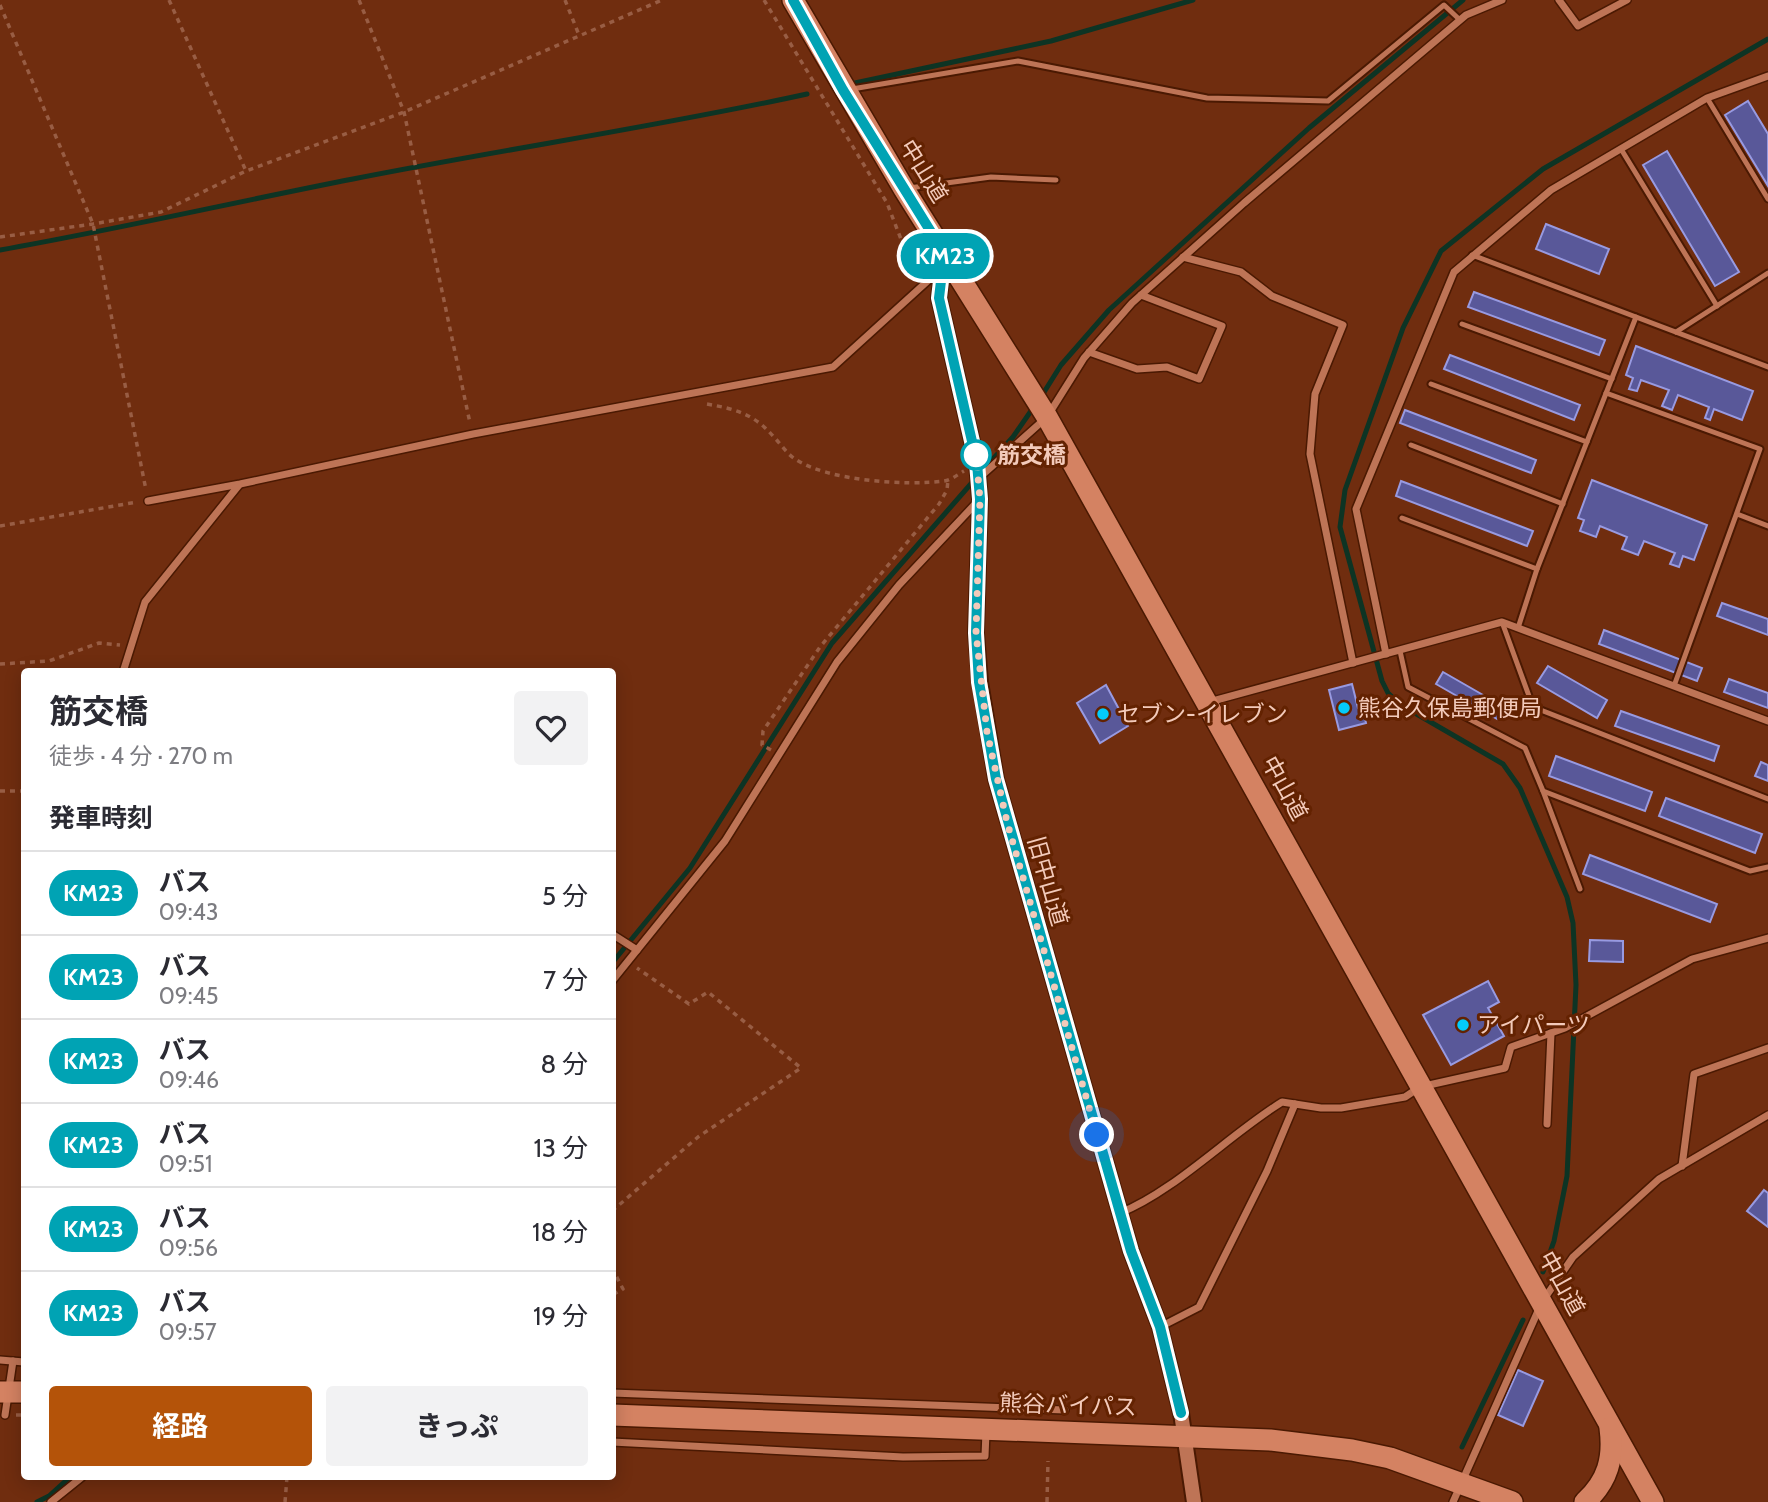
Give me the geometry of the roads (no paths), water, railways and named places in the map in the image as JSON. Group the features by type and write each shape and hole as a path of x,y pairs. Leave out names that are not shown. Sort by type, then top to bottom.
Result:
{"highway":[{"name":"中山道","path":"793,0 843,90 1047,417 1653,1502"},
{"name":"熊谷バイパス","path":"616,1415 1270,1440 1352,1450 1390,1458 1456,1493 1512,1502"},
{"path":"1585,1502 1603,1482 1609,1467 1612,1444 1610,1422"},
{"path":"1456,1493 1489,1502"}],"main road":[{"name":"旧中山道","path":"949,261 941,281 939,298 978,470 980,499 976,633 979,682 996,779 1137,1270 1160,1327 1181,1413 1194,1502"}],"street":[{"path":"978,470 1047,417 1089,352 1141,295 1183,257 1460,20 1502,0"},
{"path":"1559,0 1578,26 1627,0"},
{"path":"1385,655 1356,509 1454,272 1551,190 1707,98 1768,76"},
{"path":"1183,257 1241,272 1272,296 1343,325 1315,394 1310,454 1353,663"},
{"path":"148,501 472,434 834,367 949,261"},
{"path":"1089,352 1137,369 1167,367 1199,379 1222,326 1141,295"},
{"path":"124,668 145,602 240,484"},
{"path":"616,976 725,841 837,662 899,585 980,499"},
{"path":"1207,703 1502,622 1768,721"},
{"path":"616,937 637,950"},
{"path":"1120,1213 1137,1206 1257,1117 1282,1102 1341,1108 1405,1097 1420,1087 1505,1068 1511,1047 1566,1028 1692,959 1768,938"},
{"path":"1547,1124 1551,1033"},
{"path":"1682,1166 1694,1074 1768,1048"},
{"path":"1160,1327 1199,1307 1267,1171 1295,1104"},
{"path":"1456,1493 1542,1302 1573,1257 1659,1179 1768,1115"},
{"path":"0,1360 21,1362"},
{"path":"5,1415 11,1392 13,1361"},
{"path":"616,1393 1065,1410"},
{"path":"894,1403 895,1425"},
{"path":"616,1442 904,1457 985,1456 986,1428"},
{"path":"51,1502 78,1480"}],"lane":[{"path":"843,90 1018,61 1206,98 1328,101 1444,5 1460,20"},
{"path":"1707,98 1768,199"},
{"path":"1621,149 1717,306"},
{"path":"904,189 991,177 1056,180"},
{"path":"1472,255 1768,367"},
{"path":"1676,332 1768,273"},
{"path":"1518,628 1537,569 1636,317"},
{"path":"1462,324 1612,379"},
{"path":"1431,384 1587,442"},
{"path":"1606,393 1760,449 1674,686"},
{"path":"1410,444 1563,504"},
{"path":"1737,514 1768,526"},
{"path":"1402,518 1537,569"},
{"path":"1502,622 1533,707 1768,799"},
{"path":"1400,651 1408,687 1525,748 1580,890"},
{"path":"1543,791 1750,871 1768,867"}],"waterway":[{"path":"855,83 1051,41 1193,0"},
{"path":"1041,397 1061,365 1109,310 1309,128 1463,0"},
{"path":"1543,1272 1554,1241 1567,1176 1576,985 1573,923 1567,897 1520,788 1503,764 1401,705 1388,693 1382,681 1340,527 1345,490 1403,328 1441,251 1543,169 1768,39"},
{"path":"0,250 353,179 807,94"},
{"path":"982,471 1013,437 1033,408"},
{"path":"616,958 690,868 832,643 976,478"},
{"path":"1462,1447 1523,1320"},
{"path":"37,1502 49,1496 67,1480"}],"place":[{"name":"筋交橋","path":"976,455"},
{"name":"熊谷久保島郵便局","path":"1344,708"},
{"name":"セブン-イレブン","path":"1103,714"},
{"name":"アイパーツ","path":"1463,1025"}]}
